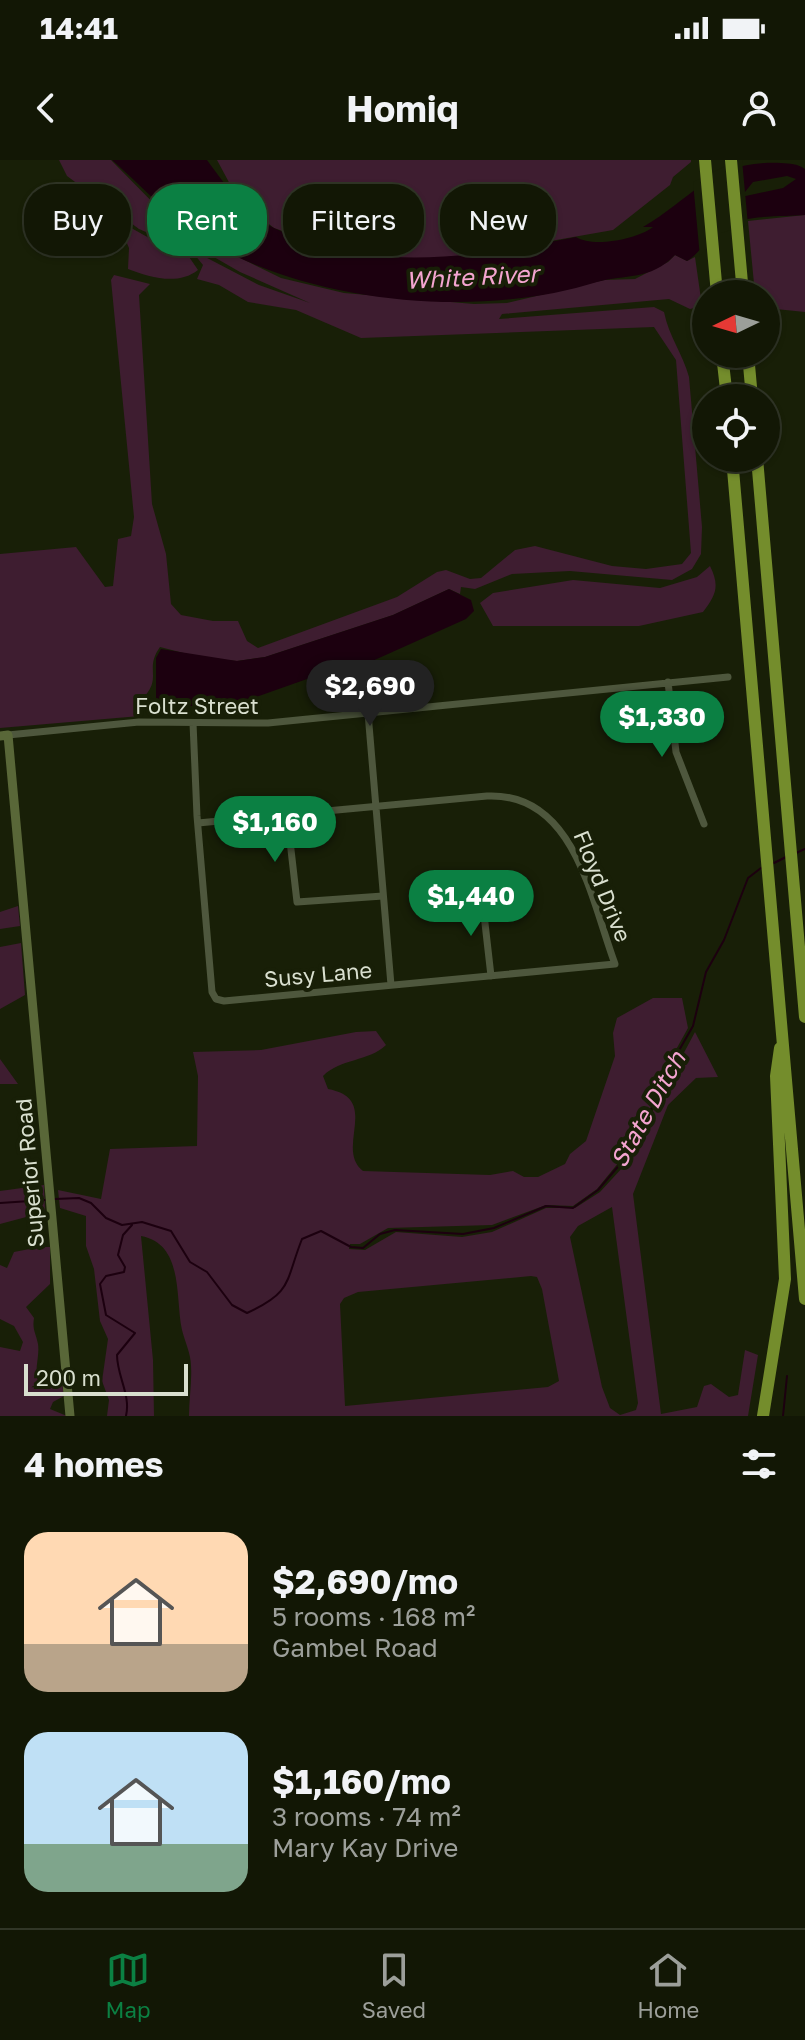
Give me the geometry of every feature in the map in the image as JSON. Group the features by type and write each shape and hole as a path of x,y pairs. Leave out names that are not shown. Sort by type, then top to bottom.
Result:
{"highway":[{"path":"705,160 716,280"},
{"path":"731,160 742,280"},
{"path":"733,472 805,1299"},
{"path":"758,472 805,1017"},
{"path":"763,1416 785,1279 776,1076 783,1021"}],"street":[{"name":"Foltz Street","path":"4,735 131,723 253,724 728,677"},
{"path":"668,682 676,752 704,824"},
{"path":"368,713 391,985"},
{"path":"193,723 198,823 376,807"},
{"name":"Superior Road","path":"4,735 70,1416"},
{"name":"Floyd Drive","path":"376,807 502,796 529,803 556,823 572,849 615,964"},
{"path":"287,815 297,902 383,896"},
{"name":"Susy Lane","path":"198,823 212,992 216,999 615,964"},
{"path":"482,897 491,976"}],"shaded area":[{"path":"59,160 111,160 147,197 147,232 131,223 131,184 78,184 67,176"},
{"path":"217,160 691,160 673,177 670,185 613,230 556,240 556,184 440,184 440,256 466,256 460,257 405,259 382,256 424,256 424,184 283,184 283,231 267,223 267,184 230,184"},
{"path":"805,215 805,312 780,309 780,280 754,280 748,221"},
{"path":"131,228 147,237 147,256 188,256 198,270 173,279 128,269"},
{"path":"675,255 687,261 695,257 698,280 692,280 692,308 669,299 502,314 499,319 654,307 664,312 689,377 692,472 697,472 702,527 701,554 692,569 672,580 570,571 512,574 475,589 461,587 460,594 449,589 393,615 265,657 237,661 203,658 160,647 153,663 150,689 134,706 139,707 140,716 0,728 0,554 76,547 105,587 113,586 118,539 131,536 134,517 111,280 114,275 150,284 139,295 152,504 166,554 171,604 181,615 213,621 238,621 247,641 258,648 397,597 437,572 446,570 470,579 481,578 515,550 535,546 612,566 646,569 682,564 691,553 676,360 654,327 361,338 296,310 248,302 219,285 197,279 203,265 196,256 203,256 259,285 310,303 212,256 236,256 281,278 344,293 474,304 507,303 604,280 635,279 668,262"},
{"path":"710,566 715,590 703,612 639,626 493,626 480,603 493,593 573,580 660,588 697,577"},
{"path":"18,906 20,926 0,929 0,912"},
{"path":"21,943 25,995 0,1009 0,947"},
{"path":"653,998 682,998 688,1028 668,1064 656,1100 631,1134 619,1162 597,1189 573,1206 546,1205 492,1225 388,1228 360,1244 350,1244 349,1249 365,1250 396,1232 462,1237 492,1232 546,1208 575,1208 600,1192 623,1167 695,1032 718,1077 696,1078 668,1105 633,1194 661,1414 697,1407 704,1386 711,1384 729,1397 738,1395 745,1350 758,1355 748,1416 189,1416 191,1362 182,1330 175,1274 165,1249 141,1236 153,1360 154,1416 107,1416 109,1400 102,1381 108,1339 100,1321 94,1269 86,1246 86,1216 60,1208 58,1190 101,1199 110,1149 197,1146 198,1076 193,1052 261,1050 376,1031 386,1045 323,1076 328,1089 344,1094 352,1103 355,1113 353,1150 355,1161 363,1171 490,1175 513,1171 524,1177 538,1177 565,1164 570,1154 586,1141 615,1056 613,1033 617,1018","holes":["612,1207 638,1403 636,1410 620,1415 610,1408 602,1387 570,1237 578,1226","537,1277 542,1289 559,1381 548,1387 345,1406 340,1304 344,1298 358,1292"]},
{"path":"0,1059 18,1084 0,1084"},
{"path":"44,1185 45,1212 0,1224 0,1191"},
{"path":"50,1247 50,1284 26,1307 34,1318 38,1349 37,1379 39,1384 62,1384 64,1396 53,1402 50,1409 67,1416 0,1416 0,1347 20,1351 23,1342 14,1326 0,1319 0,1265 7,1268 14,1252"}],"water":[{"path":"112,160 207,160 225,184 147,184 147,193"},
{"name":"White River","path":"781,163 805,169 805,215 737,221 718,230 687,261 675,255 647,273 551,293 502,300 451,302 399,299 347,292 298,280 237,256 267,256 267,224 283,232 283,256 556,256 556,241 576,237 604,242 646,231 653,227 643,227 706,183 738,168","holes":["787,176 796,179 783,188 741,197 753,182"]},
{"path":"449,589 471,600 474,611 466,619 350,671 307,679 259,696 217,706 185,706 156,698 156,658 161,649 237,661 265,657 393,615"}],"pier":[{"path":"742,160 748,225 721,233 707,245 700,257 693,182"}],"waterway":[{"name":"State Ditch","path":"796,853 805,849"},
{"name":"State Ditch","path":"774,863 786,857"},
{"name":"State Ditch","path":"55,1199 79,1198 91,1203 106,1218 122,1225 142,1222 171,1231 190,1262 207,1272 232,1305 247,1313 280,1292 302,1239 321,1231 351,1247 363,1248 380,1234 395,1230 463,1234 494,1228 546,1206 573,1208 598,1190 621,1163 633,1135 657,1101 670,1066 693,1026 706,972 724,940 748,878 761,868"},
{"name":"State Ditch","path":"0,1203 45,1200"},
{"path":"126,1416 127,1401 117,1355 135,1333 106,1315 100,1284 106,1276 124,1272 125,1267 118,1255 123,1235 132,1225"},
{"path":"783,1416 787,1376"}]}
